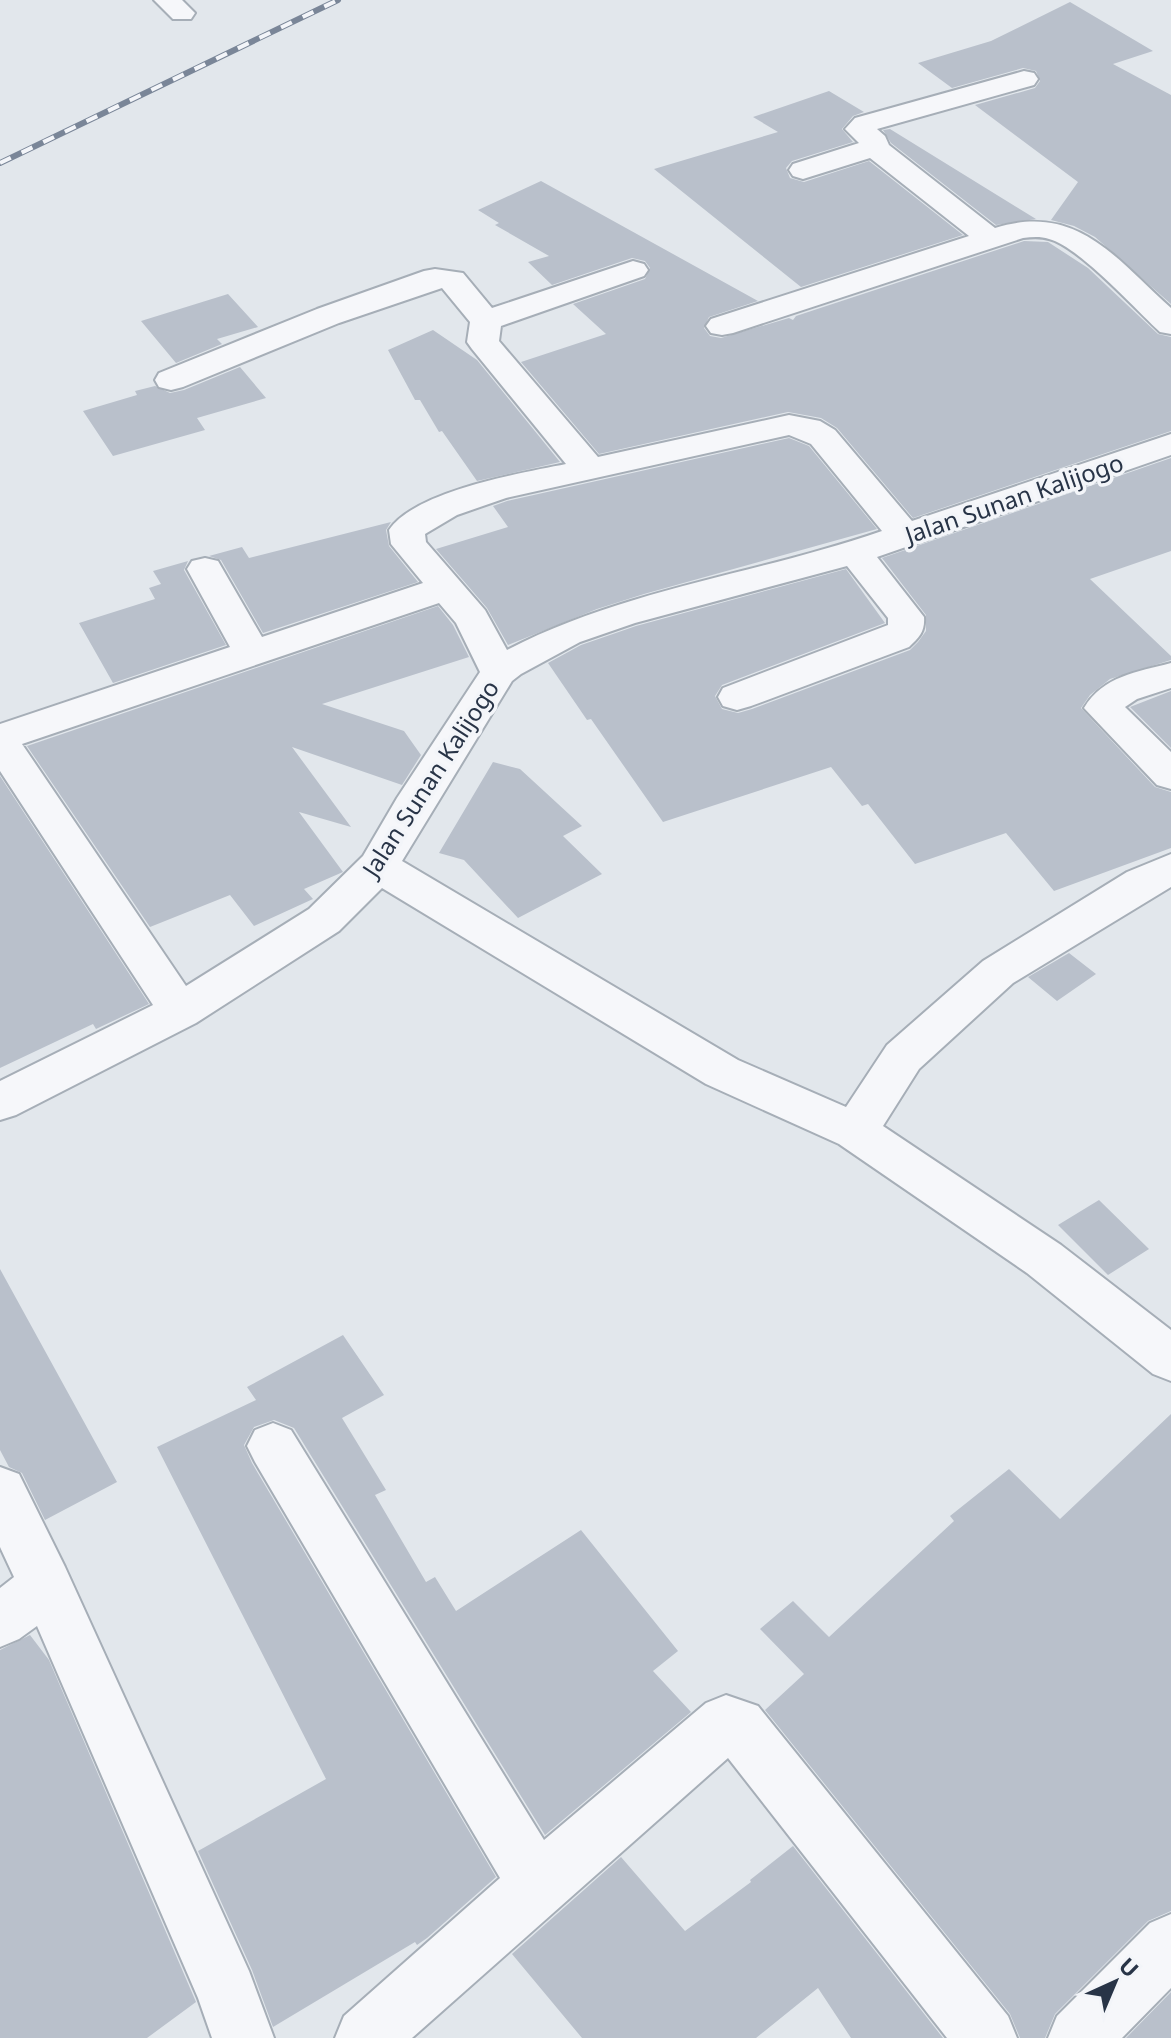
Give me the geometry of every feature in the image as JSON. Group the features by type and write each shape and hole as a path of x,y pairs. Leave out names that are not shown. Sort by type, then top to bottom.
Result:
{"street":[{"path":"874,147 875,142 859,129 865,124 1024,79"},
{"path":"803,170 874,147"},
{"path":"874,147 991,239"},
{"path":"722,326 991,239 1035,228 1064,232 1108,266 1171,325"},
{"path":"591,469 483,342 482,329 486,321 633,270"},
{"path":"171,380 328,316 435,278 452,280 486,321"},
{"path":"499,672 472,618 409,544 407,530 424,515 512,487 789,425 808,428 823,437 904,535"},
{"name":"Jalan Sunan Kalijogo","path":"0,1102 180,1011 324,920 378,866 411,808 499,672 567,634 622,615 855,553 1171,444"},
{"path":"737,697 896,638 906,629 906,617 855,553"},
{"path":"205,569 253,654"},
{"path":"180,1011 0,740 445,588"},
{"path":"1171,675 1116,694 1107,700 1103,708 1171,775"},
{"path":"378,866 722,1072 855,1131 1044,1259 1171,1359"},
{"path":"855,1131 903,1057 998,972 1142,883 1171,869"},
{"path":"273,1446 527,1867 535,1887"},
{"path":"0,1491 46,1585 227,1993 243,2038"},
{"path":"0,1621 46,1585"},
{"path":"366,2038 726,1723 738,1726 986,2038"},
{"path":"1079,2038 1171,1944"}],"building":[{"path":"1070,2 1153,51 1113,64 1171,95 1171,304 1095,237 1074,226 1051,220 1078,182 975,105 1035,88 1040,81 1036,71 1023,68 952,88 918,63 991,41"},
{"path":"829,91 864,112 853,116 842,129 853,142 792,161 786,168 790,178 804,182 869,161 963,235 801,287 654,169 778,132 753,117"},
{"path":"890,129 1036,219 996,225 891,143 883,130"},
{"path":"541,181 758,301 709,317 704,328 710,336 721,338 789,318 793,320 796,316 1024,241 1048,242 1088,268 1158,334 1171,337 1171,431 913,518 837,428 821,418 788,412 599,454 521,362 606,334 573,304 645,279 650,268 645,261 632,258 552,285 528,262 549,256 495,225 499,223 478,210"},
{"path":"228,294 258,327 217,339 222,344 176,363 141,321"},
{"path":"433,330 477,360 560,462 477,481 442,431 439,432 420,400 415,400 388,350"},
{"path":"240,367 266,398 197,418 205,430 113,456 83,411 137,395 135,391 155,386 170,393 184,390"},
{"path":"789,438 809,446 877,529 644,594 597,609 508,645 487,608 436,549 508,527 493,506 507,501"},
{"path":"1171,458 1171,551 1090,579 1171,656 1171,660 1110,679 1090,695 1081,708 1155,787 1171,792 1171,848 1054,891 1006,833 915,864 868,804 862,806 831,767 663,822 548,663 581,645 636,626 846,569 885,623 722,685 715,696 722,709 738,713 752,709 910,650 918,642 926,631 926,615 882,558"},
{"path":"391,522 386,530 389,546 418,582 263,633 221,560 209,556 242,547 249,558"},
{"path":"188,561 184,570 226,645 113,683 79,623 155,599 149,588 161,584 153,571"},
{"path":"438,606 453,625 469,657 322,704 404,731 421,755 402,785 292,747 351,827 299,812 343,872 304,889 313,899 254,926 230,895 150,927 27,746"},
{"path":"1171,691 1171,748 1130,707"},
{"path":"493,762 520,769 582,826 563,836 602,874 518,918 464,860 439,853"},
{"path":"0,776 149,1004 96,1029 93,1024 0,1068"},
{"path":"1069,953 1096,974 1057,1001 1028,977"},
{"path":"1099,1200 1149,1249 1108,1275 1058,1225"},
{"path":"0,1269 117,1482 45,1520 22,1473 9,1467 0,1450"},
{"path":"343,1335 384,1395 342,1418 386,1490 375,1495 426,1582 435,1577 456,1611 581,1530 678,1651 653,1671 691,1712 545,1835 294,1428 274,1420 254,1427 244,1445 252,1463 496,1877 417,1945 415,1942 273,2027 252,1970 198,1851 326,1779 157,1447 256,1400 247,1387"},
{"path":"1171,1414 1171,1911 1148,1921 1055,2014 1045,2038 1020,2038 1010,2014 765,1710 804,1674 760,1629 793,1601 829,1637 954,1521 950,1516 1009,1469 1060,1519"},
{"path":"30,1635 49,1660 196,2002 147,2038 0,2038 0,1650"},
{"path":"793,1846 943,2038 851,2038 818,1988 756,2038 582,2038 512,1954 621,1857 685,1931"},
{"path":"1171,1992 1171,2038 1126,2038"}],"railway":[{"path":"0,163 338,0"}]}
